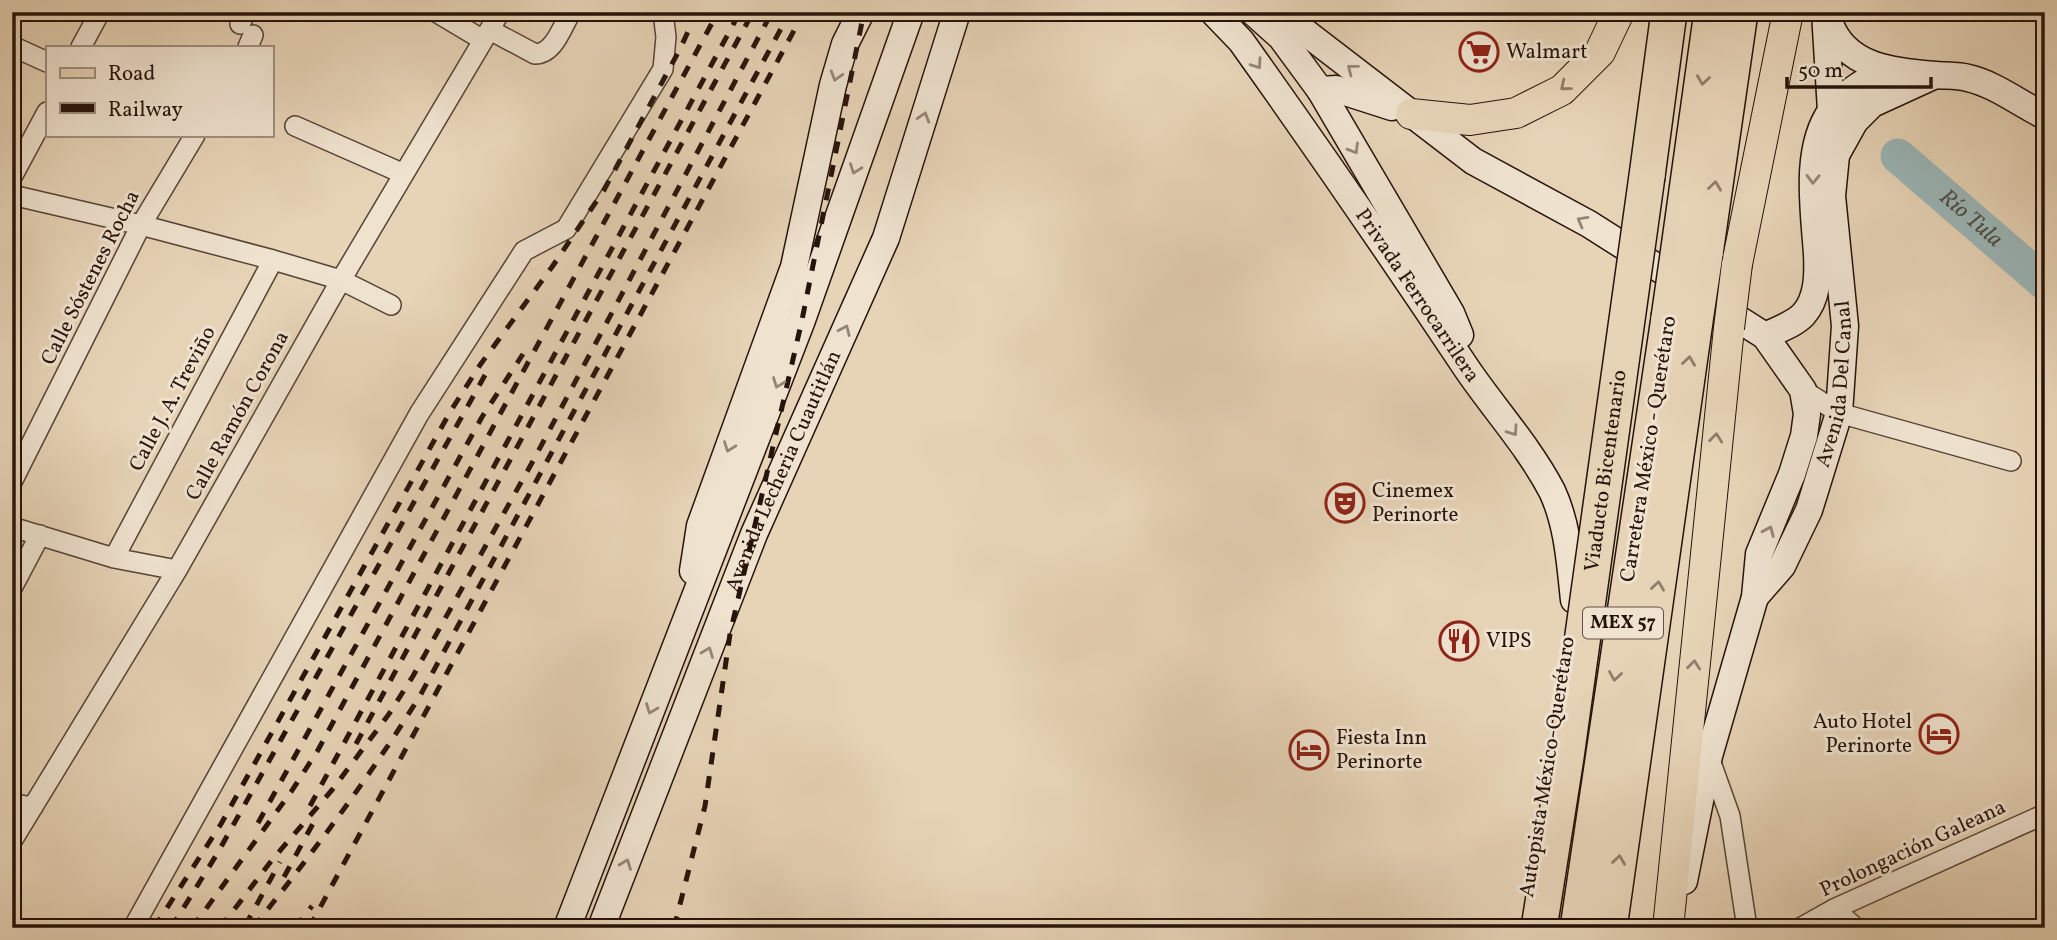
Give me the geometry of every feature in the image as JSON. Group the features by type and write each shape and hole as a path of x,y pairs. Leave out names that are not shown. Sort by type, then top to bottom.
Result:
{"highway":[{"name":"Viaducto Bicentenario","path":"1539,928 1572,716 1669,12"},
{"name":"Carretera México - Querétaro","path":"1707,255 1712,12"},
{"name":"Carretera México - Querétaro","path":"1578,928 1598,788 1682,319 1707,255 1740,12"},
{"name":"Carretera México - Querétaro","path":"1609,928 1682,319"},
{"path":"1559,928 1598,788"}],"main road":[{"path":"687,614 700,526 794,267 833,85 845,44 861,12"},
{"name":"Avenida Lecheria Cuautitlán","path":"567,928 802,320 911,12"},
{"name":"Avenida Lecheria Cuautitlán","path":"601,928 754,534 886,238 957,12"},
{"name":"Privada Ferrocarrilera","path":"1213,12 1249,52 1384,244 1481,389 1532,458 1553,493 1566,535 1574,600"},
{"path":"1253,12 1281,37 1320,90 1451,313 1481,389"},
{"path":"1279,12 1474,161 1588,224 1765,335 1803,390 1807,414 1804,436 1792,474 1759,555 1755,597 1709,755 1675,928"},
{"path":"1320,90 1336,89 1411,114 1470,121 1516,113 1562,90 1600,52 1619,12"},
{"name":"Autopista México-Querétaro","path":"1522,928 1574,600 1651,12"},
{"path":"1668,928 1729,328 1707,255 1788,12"},
{"path":"1826,12 1833,34 1855,57 1887,69 1967,77 1989,85 2045,116"},
{"path":"1826,12 1836,155"},
{"path":"1765,335 1803,315 1814,297 1818,270 1811,175 1818,142 1831,111 1858,85 1887,69"},
{"path":"1836,155 1855,121 1872,104 1936,75"},
{"name":"Avenida Del Canal","path":"1755,597 1782,566 1809,510 1839,413 1845,326 1832,196 1836,155"}],"street":[{"path":"82,46 100,12"},
{"path":"436,12 535,54 542,54 551,48 571,12"},
{"name":"Calle Ramón Corona","path":"12,841 177,570 341,280 500,12"},
{"path":"133,928 419,414 524,250 566,229 663,69 666,37 663,12"},
{"path":"12,46 46,62"},
{"path":"12,177 46,113"},
{"path":"295,126 404,174"},
{"name":"Calle Sóstenes Rocha","path":"12,482 141,225 194,136"},
{"path":"12,195 273,260 341,280 391,305"},
{"name":"Calle J. A. Treviño","path":"114,558 273,260"},
{"path":"1803,390 1839,413 2011,461"},
{"path":"12,527 114,558 177,570"},
{"path":"12,588 40,535"},
{"path":"1688,728 1709,755 1730,816 1746,928"},
{"path":"12,804 33,807"},
{"name":"Prolongación Galeana","path":"1800,928 1834,909 2045,814"},
{"path":"1834,909 1856,928"}],"waterway":[{"name":"Río Tula","path":"1898,156 2045,283"}],"railway":[{"path":"154,928 221,824 450,412 480,365 604,190 697,12"},
{"path":"192,928 291,792 318,750 718,12"},
{"path":"310,806 740,12"},
{"path":"356,744 753,12"},
{"path":"220,928 272,860 332,790 389,714 413,676 533,461 772,12"},
{"path":"253,928 341,813 421,694 790,12"},
{"path":"309,928 804,12"},
{"path":"674,928 705,806 730,634 802,320 864,12"},
{"path":"258,823 482,417 523,354"},
{"path":"171,928 217,854 489,368"},
{"path":"284,877 316,818"},
{"path":"245,926 280,862"},
{"path":"295,928 312,906"}],"place":[{"name":"Walmart","path":"1479,52"},
{"name":"Cinemex Perinorte","path":"1345,503"},
{"name":"VIPS","path":"1459,641"},
{"name":"Auto Hotel Perinorte","path":"1939,734"},
{"name":"Fiesta Inn Perinorte","path":"1309,750"}]}
